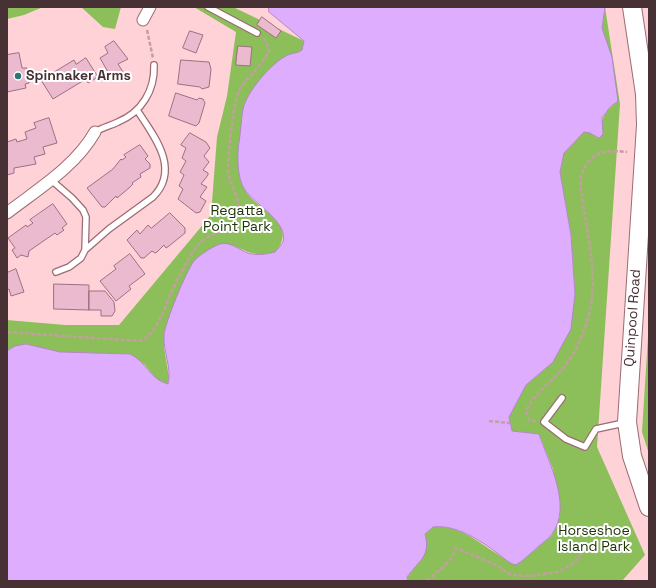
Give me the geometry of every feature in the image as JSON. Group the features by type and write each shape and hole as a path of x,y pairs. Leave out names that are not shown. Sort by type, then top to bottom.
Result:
{"main road":[{"name":"Quinpool Road","path":"632,7 645,94 646,125 627,422 632,456 649,507"}],"street":[{"path":"143,20 150,7"},
{"path":"7,213 49,181 82,153 95,132"}],"lane":[{"path":"208,7 257,33"},
{"path":"95,132 104,126 126,118 137,110 150,90 154,65"},
{"path":"56,272 69,267 81,258 85,250 109,229 159,191 166,172 165,160 160,146 137,110"},
{"path":"49,181 83,210 86,217 85,250"},
{"path":"562,398 544,422 566,439 585,447 596,430 627,422"}],"path":[{"path":"143,20 152,44 154,65"},
{"path":"7,332 139,341 146,338 152,332 175,283 194,250 205,238 222,232 232,225 238,216 240,206 232,188 228,172 228,154 236,99 241,87 259,68 269,51 263,37 257,33"},
{"path":"544,422 529,420 526,411 542,388 570,359 580,340 589,315 594,289 593,262 580,180 583,168 590,158 601,152 627,152"},
{"path":"489,421 510,423"},
{"path":"427,581 453,556 456,548 496,565 511,575 530,576 558,572 575,562 584,550"}],"green space":[{"path":"7,7 43,7 24,15 7,19"},
{"path":"81,7 121,7 115,29 103,27"},
{"name":"Regatta Point Park","path":"194,7 233,7 304,41 302,50 259,82 251,92 246,103 243,117 242,134 244,187 251,198 280,225 283,232 282,241 276,252 263,254 249,252 232,245 180,290 164,334 164,347 169,377 168,384 158,381 144,364 130,354 60,352 26,344 15,346 7,351 7,320 65,325 119,325 211,215 217,137 227,96 236,32"},
{"name":"Horseshoe Island Park","path":"605,7 620,104 597,447 645,555 622,581 408,581 407,578 422,558 426,547 425,534 433,527 445,527 457,530 508,560 518,564 552,535 560,516 553,469 539,434 512,431 509,417 526,385 553,362 575,294 571,235 560,172 564,153 584,132 590,133 598,138 603,118 617,102 611,56 602,28"},
{"path":"649,321 649,454 642,432"}],"shaded area":[{"path":"269,7 605,7 602,28 612,57 618,101 610,107 602,118 603,134 599,138 590,133 584,132 564,153 560,172 571,235 575,294 571,329 553,362 526,385 509,417 512,431 539,434 557,484 560,510 558,523 549,537 515,565 467,534 450,528 433,527 425,534 425,553 420,562 407,577 408,581 7,581 7,351 15,346 26,344 60,352 130,354 136,357 156,378 168,384 169,372 164,341 165,329 181,286 194,261 206,251 224,243 248,253 258,255 275,252 283,242 284,235 276,221 245,190 242,185 238,167 238,147 242,113 245,102 265,73 287,55 302,50 304,41 269,12"}],"building":[{"path":"262,17 281,31 276,38 257,25"},
{"path":"190,31 203,35 196,53 183,48"},
{"path":"114,41 128,59 118,64 123,72 112,79 100,58 108,53 105,47"},
{"path":"238,46 252,47 250,66 236,65"},
{"name":"Spinnaker Arms","path":"19,53 22,68 27,68 29,83 25,84 26,88 7,92 7,55"},
{"path":"86,58 98,77 88,83 86,79 53,99 41,80 74,60 76,64"},
{"path":"181,60 209,62 211,69 209,87 202,89 200,87 178,84"},
{"path":"176,93 197,100 199,98 203,99 205,103 199,123 196,126 169,116"},
{"path":"49,118 57,143 43,147 45,154 34,157 36,164 14,168 14,173 7,175 7,142 16,139 17,142 27,139 25,132 36,128 34,123"},
{"path":"190,133 206,142 210,148 204,156 209,162 203,170 208,173 208,175 201,184 207,187 200,197 206,201 200,212 196,213 178,199 183,189 179,186 184,175 180,172 186,161 182,158 186,148 181,145"},
{"path":"140,145 148,156 145,159 150,164 150,168 140,174 141,177 132,183 133,184 129,188 117,198 116,196 105,207 102,207 87,188 113,169 121,159 122,160 126,157 124,155"},
{"path":"53,204 67,224 62,228 64,230 57,235 55,233 29,251 28,257 21,255 17,258 12,250 15,248 8,238 26,225 27,227 33,223 30,220"},
{"path":"170,213 185,228 185,233 166,248 164,245 157,252 155,253 152,251 144,258 141,258 127,240 137,230 140,234 148,225 151,228"},
{"path":"130,254 145,274 129,286 131,289 116,301 100,281 116,269 114,266"},
{"path":"16,269 24,292 11,296 9,289 7,290 7,273"},
{"path":"54,284 89,285 89,310 54,309"},
{"path":"89,291 105,291 114,302 115,311 112,316 101,316 101,310 89,310"}],"place":[{"name":"Spinnaker Arms","path":"18,76"}]}
